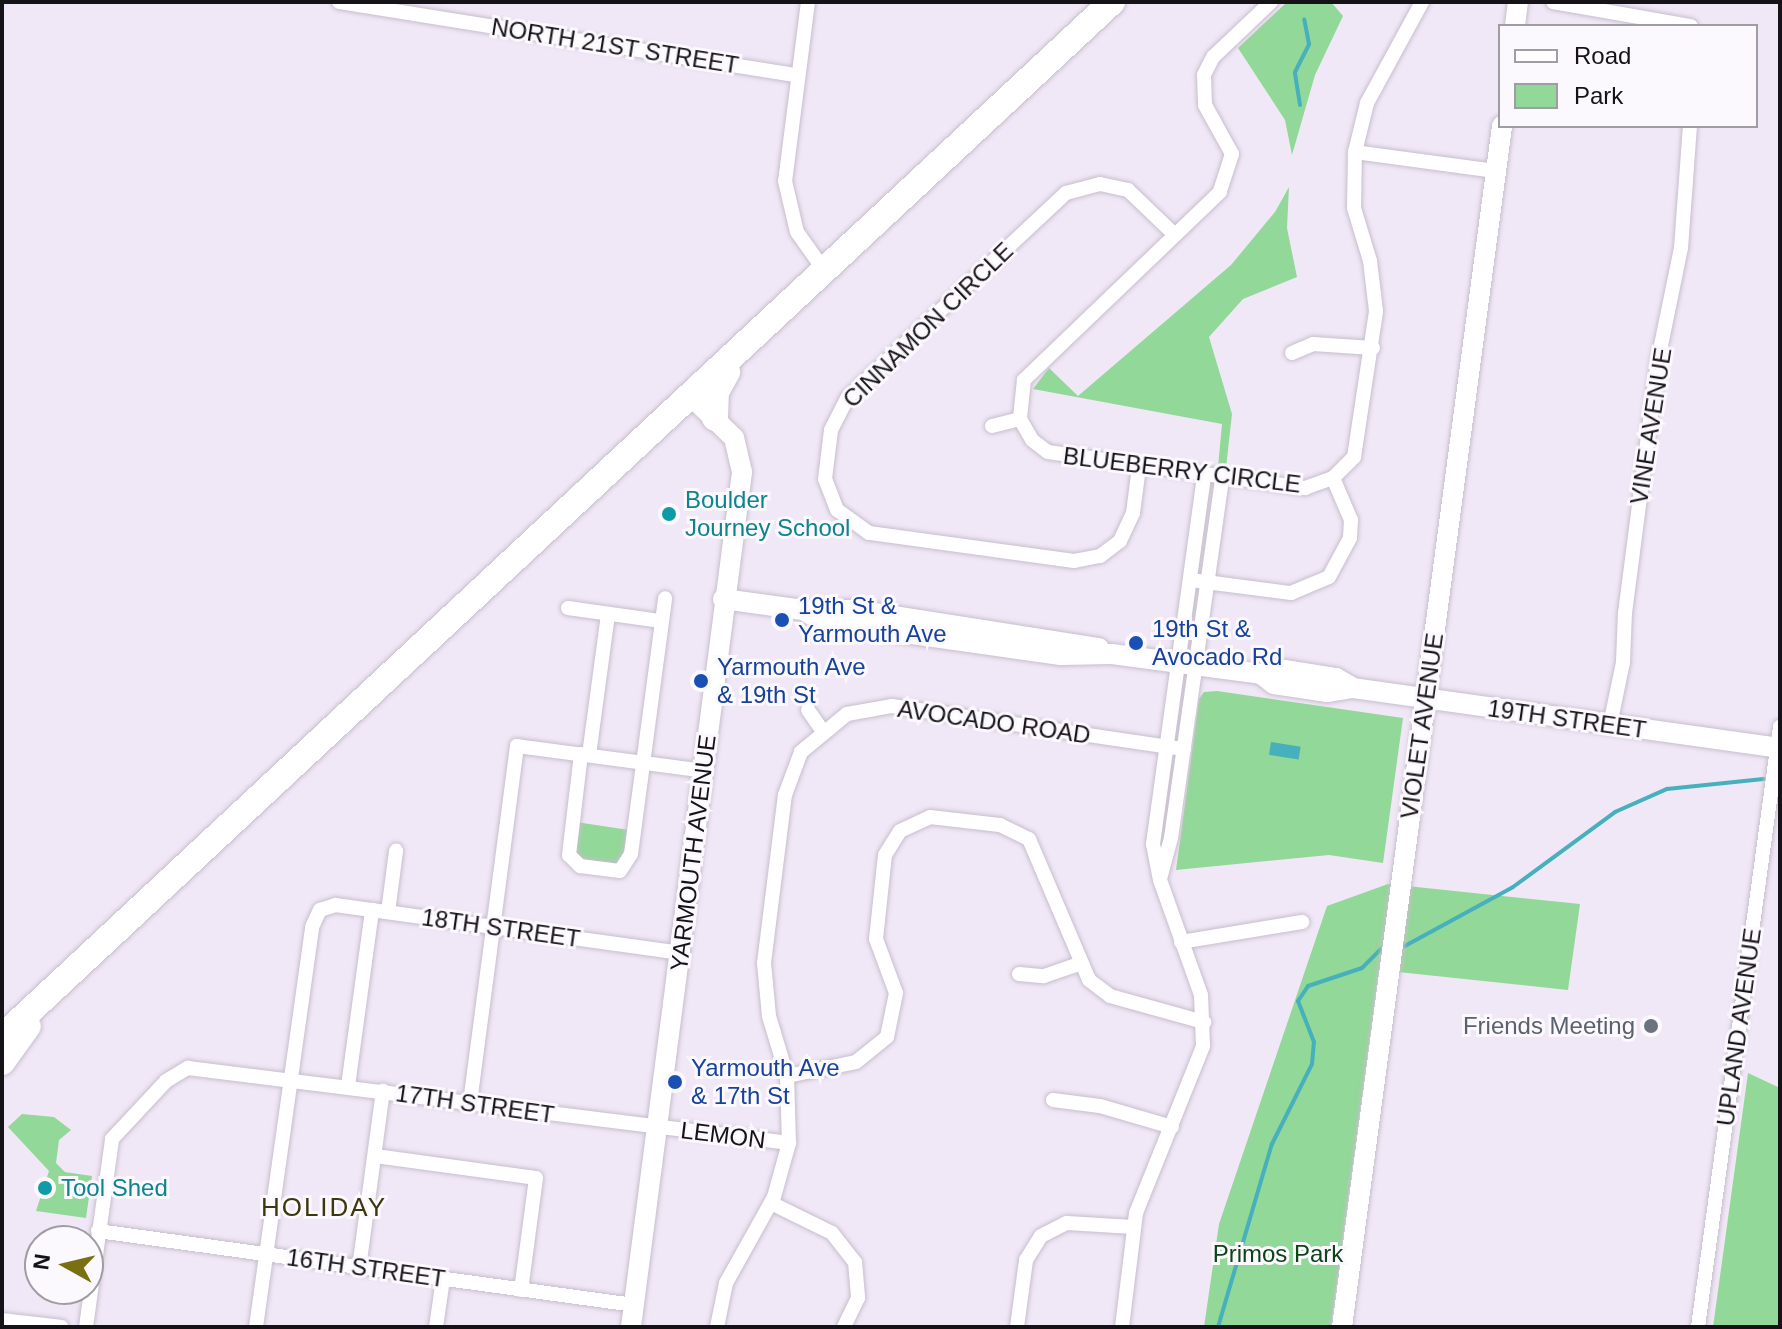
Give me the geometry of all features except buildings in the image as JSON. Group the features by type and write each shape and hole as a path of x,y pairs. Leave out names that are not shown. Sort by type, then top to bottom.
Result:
{"highway":[{"path":"2,1037 826,273 1112,2"},
{"path":"715,418 716,392 740,353"},
{"path":"2,1062 54,990"}],"street":[{"name":"NORTH 21ST STREET","path":"339,2 797,75"},
{"path":"808,2 797,75 786,195 802,243 826,273"},
{"path":"992,426 1020,419 1024,380 1035,365 1220,192 1232,164 1229,144 1197,86 1213,57 1271,2"},
{"name":"BLUEBERRY CIRCLE","path":"1020,419 1032,440 1048,452 1305,488 1333,478 1360,442 1373,348 1374,284 1354,208 1355,152 1367,103 1422,2"},
{"path":"1515,24 1518,2"},
{"path":"1553,2 1664,10 1688,24"},
{"name":"VIOLET AVENUE","path":"1342,1327 1502,128"},
{"name":"VINE AVENUE","path":"1610,725 1623,662 1625,613 1658,360 1681,248 1680,197 1690,128"},
{"path":"1355,152 1496,171"},
{"name":"CINNAMON CIRCLE","path":"1139,467 1130,524 1114,554 1066,560 879,536 859,529 833,514 827,490 826,466 835,417 848,397 1066,193 1100,179 1137,196 1175,235"},
{"path":"1292,353 1313,344 1373,348"},
{"name":"YARMOUTH AVENUE","path":"631,1327 742,466 736,443 692,397"},
{"path":"1160,880 1184,749 1189,579 1204,475"},
{"path":"1122,1327 1133,1227 1201,1054 1204,1022 1201,995 1160,880 1153,844 1166,747 1207,582 1222,478"},
{"path":"1189,579 1291,593 1333,581 1346,553 1351,529 1344,499 1333,478"},
{"path":"608,614 569,855 580,866 620,871 630,859 665,598"},
{"name":"19TH STREET","path":"723,599 803,610 815,619 836,623 1061,655 1112,654 1261,674 1274,684 1327,692 1353,688 1610,725 1779,741"},
{"path":"568,608 661,621"},
{"name":"AVOCADO ROAD","path":"717,1327 726,1283 771,1203 789,1143 787,1076 773,1047 764,963 785,795 801,752 822,730 847,714 892,706 1184,749"},
{"path":"808,710 822,730"},
{"name":"UPLAND AVENUE","path":"1698,1327 1779,741"},
{"path":"470,1103 517,746 704,771"},
{"path":"787,1076 856,1062 887,1037 896,993 880,956 876,921 885,855 911,823 930,817 1000,825 1029,839 1040,855 1089,980 1110,996 1204,1022"},
{"path":"348,1086 380,911 396,851"},
{"name":"18TH STREET","path":"292,1079 312,927 323,908 380,911 680,953"},
{"path":"1181,942 1302,922"},
{"path":"1019,974 1044,976 1081,963"},
{"name":"17TH STREET","path":"99,1225 114,1135 172,1076 200,1067 657,1127"},
{"path":"256,1327 269,1255 292,1079"},
{"path":"359,1268 383,1091"},
{"path":"1053,1100 1100,1106 1172,1127"},
{"name":"LEMON","path":"657,1127 789,1143"},
{"path":"375,1156 536,1178 521,1290"},
{"path":"771,1203 832,1233 855,1262 858,1298 844,1327"},
{"path":"1017,1327 1026,1260 1041,1236 1067,1223 1133,1227"},
{"name":"16TH STREET","path":"104,1232 634,1305"},
{"path":"436,1327 443,1279"},
{"name":"17TH STREET","path":"86,1327 89,1305"},
{"path":"2,1320 62,1327"}],"green space":[{"path":"1287,2 1331,2 1343,16 1315,75 1292,155 1285,120 1238,48"},
{"path":"1289,187 1287,228 1297,277 1243,299 1209,337 1232,414 1226,468 1218,467 1222,424 1033,389 1049,368 1078,396 1231,265 1275,212"},
{"path":"1217,691 1403,718 1383,863 1329,855 1176,870 1199,699 1204,692"},
{"path":"576,822 629,830 621,864 585,862 573,850"},
{"name":"Primos Park","path":"1388,884 1580,904 1568,990 1379,970 1331,1327 1204,1327 1219,1224 1327,906"},
{"path":"1748,1073 1780,1088 1780,1327 1713,1327"},
{"path":"22,1114 54,1117 71,1130 59,1140 56,1163 65,1172 92,1176 86,1218 36,1211 49,1171 8,1127"}],"water":[{"path":"1271,742 1301,747 1299,760 1269,755"}],"waterway":[{"path":"1300,105 1295,72 1309,44 1304,19"},
{"path":"1403,947 1513,887 1615,812 1667,789 1763,779"},
{"path":"1218,1327 1272,1144 1312,1064 1314,1042 1298,1001 1308,986 1362,968 1381,949"}],"place":[{"name":"Boulder Journey School","path":"669,514"},
{"name":"19th St & Yarmouth Ave","path":"782,620"},
{"name":"19th St & Avocado Rd","path":"1136,643"},
{"name":"Yarmouth Ave & 19th St","path":"701,681"},
{"name":"Friends Meeting","path":"1651,1026"},
{"name":"Yarmouth Ave & 17th St","path":"675,1082"},
{"name":"Tool Shed","path":"45,1188"}],"district":[{"name":"HOLIDAY","path":"324,1208"}]}
